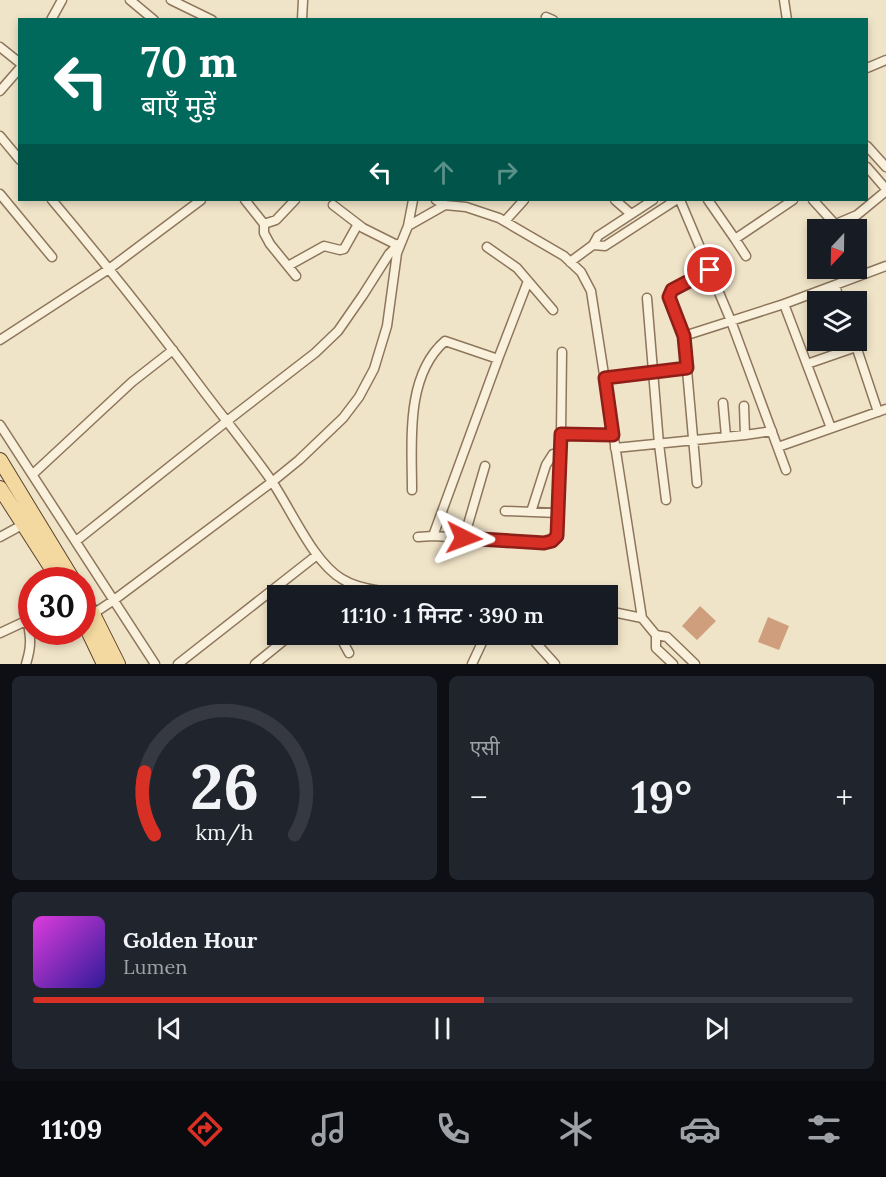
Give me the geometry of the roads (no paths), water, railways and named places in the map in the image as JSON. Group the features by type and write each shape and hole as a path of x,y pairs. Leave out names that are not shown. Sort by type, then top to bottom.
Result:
{"main road":[{"path":"0,460 65,567"},
{"path":"0,488 51,567"},
{"path":"96,629 118,664"},
{"path":"96,640 104,664"}],"street":[{"path":"52,18 62,0"},
{"path":"130,0 152,18"},
{"path":"171,0 208,18"},
{"path":"302,18 303,0"},
{"path":"784,0 787,18"},
{"path":"0,47 18,61"},
{"path":"868,68 886,60"},
{"path":"0,91 18,74"},
{"path":"0,136 18,158"},
{"path":"868,147 886,167"},
{"path":"814,201 836,224 857,215 886,190 868,168"},
{"path":"0,194 52,257"},
{"path":"53,201 109,268 227,421 272,482 317,555 330,570 352,585"},
{"path":"0,340 109,268 200,201"},
{"path":"246,201 264,224 266,238 296,276"},
{"path":"264,224 276,220 295,201"},
{"path":"76,541 315,353 338,331 389,254 399,243 408,226 413,201"},
{"path":"438,201 444,205 466,207 505,221 564,256 581,272 591,291 642,618 656,635 656,648 673,664"},
{"path":"505,221 523,201"},
{"path":"616,201 631,214"},
{"path":"570,262 594,245 598,236 649,201"},
{"path":"594,245 605,246 676,201"},
{"path":"678,201 731,321 786,470"},
{"path":"709,201 746,256"},
{"path":"735,238 791,201"},
{"path":"333,205 358,224 399,243"},
{"path":"408,226 444,205"},
{"path":"288,266 324,246 344,249 358,224"},
{"path":"96,611 272,482 343,418 359,397 374,369 387,326 399,243"},
{"path":"487,247 517,268 553,310"},
{"path":"684,336 784,304 886,266"},
{"path":"697,483 684,336 669,297 672,290 710,270"},
{"path":"433,536 528,281"},
{"path":"835,285 837,291"},
{"path":"647,298 666,500"},
{"path":"784,304 831,428"},
{"path":"412,490 413,408 417,388 434,352 445,341 498,359"},
{"path":"33,474 132,382 173,350"},
{"path":"807,364 838,351"},
{"path":"778,447 882,410 858,351"},
{"path":"418,537 544,543 552,541 557,536 562,352"},
{"path":"605,378 687,368"},
{"path":"723,404 726,437"},
{"path":"744,406 745,435"},
{"path":"0,425 155,664"},
{"path":"615,448 772,431"},
{"path":"561,434 613,435"},
{"path":"531,512 546,465 553,454 560,452"},
{"path":"464,538 485,466"},
{"path":"505,511 558,513"},
{"path":"0,537 24,524"},
{"path":"178,664 317,555"},
{"path":"618,613 642,618"},
{"path":"0,633 18,623"},
{"path":"656,635 667,637 695,664"},
{"path":"26,664 30,645"},
{"path":"255,664 278,645"},
{"path":"345,645 349,653"},
{"path":"472,664 481,645"},
{"path":"538,645 555,664"}]}
